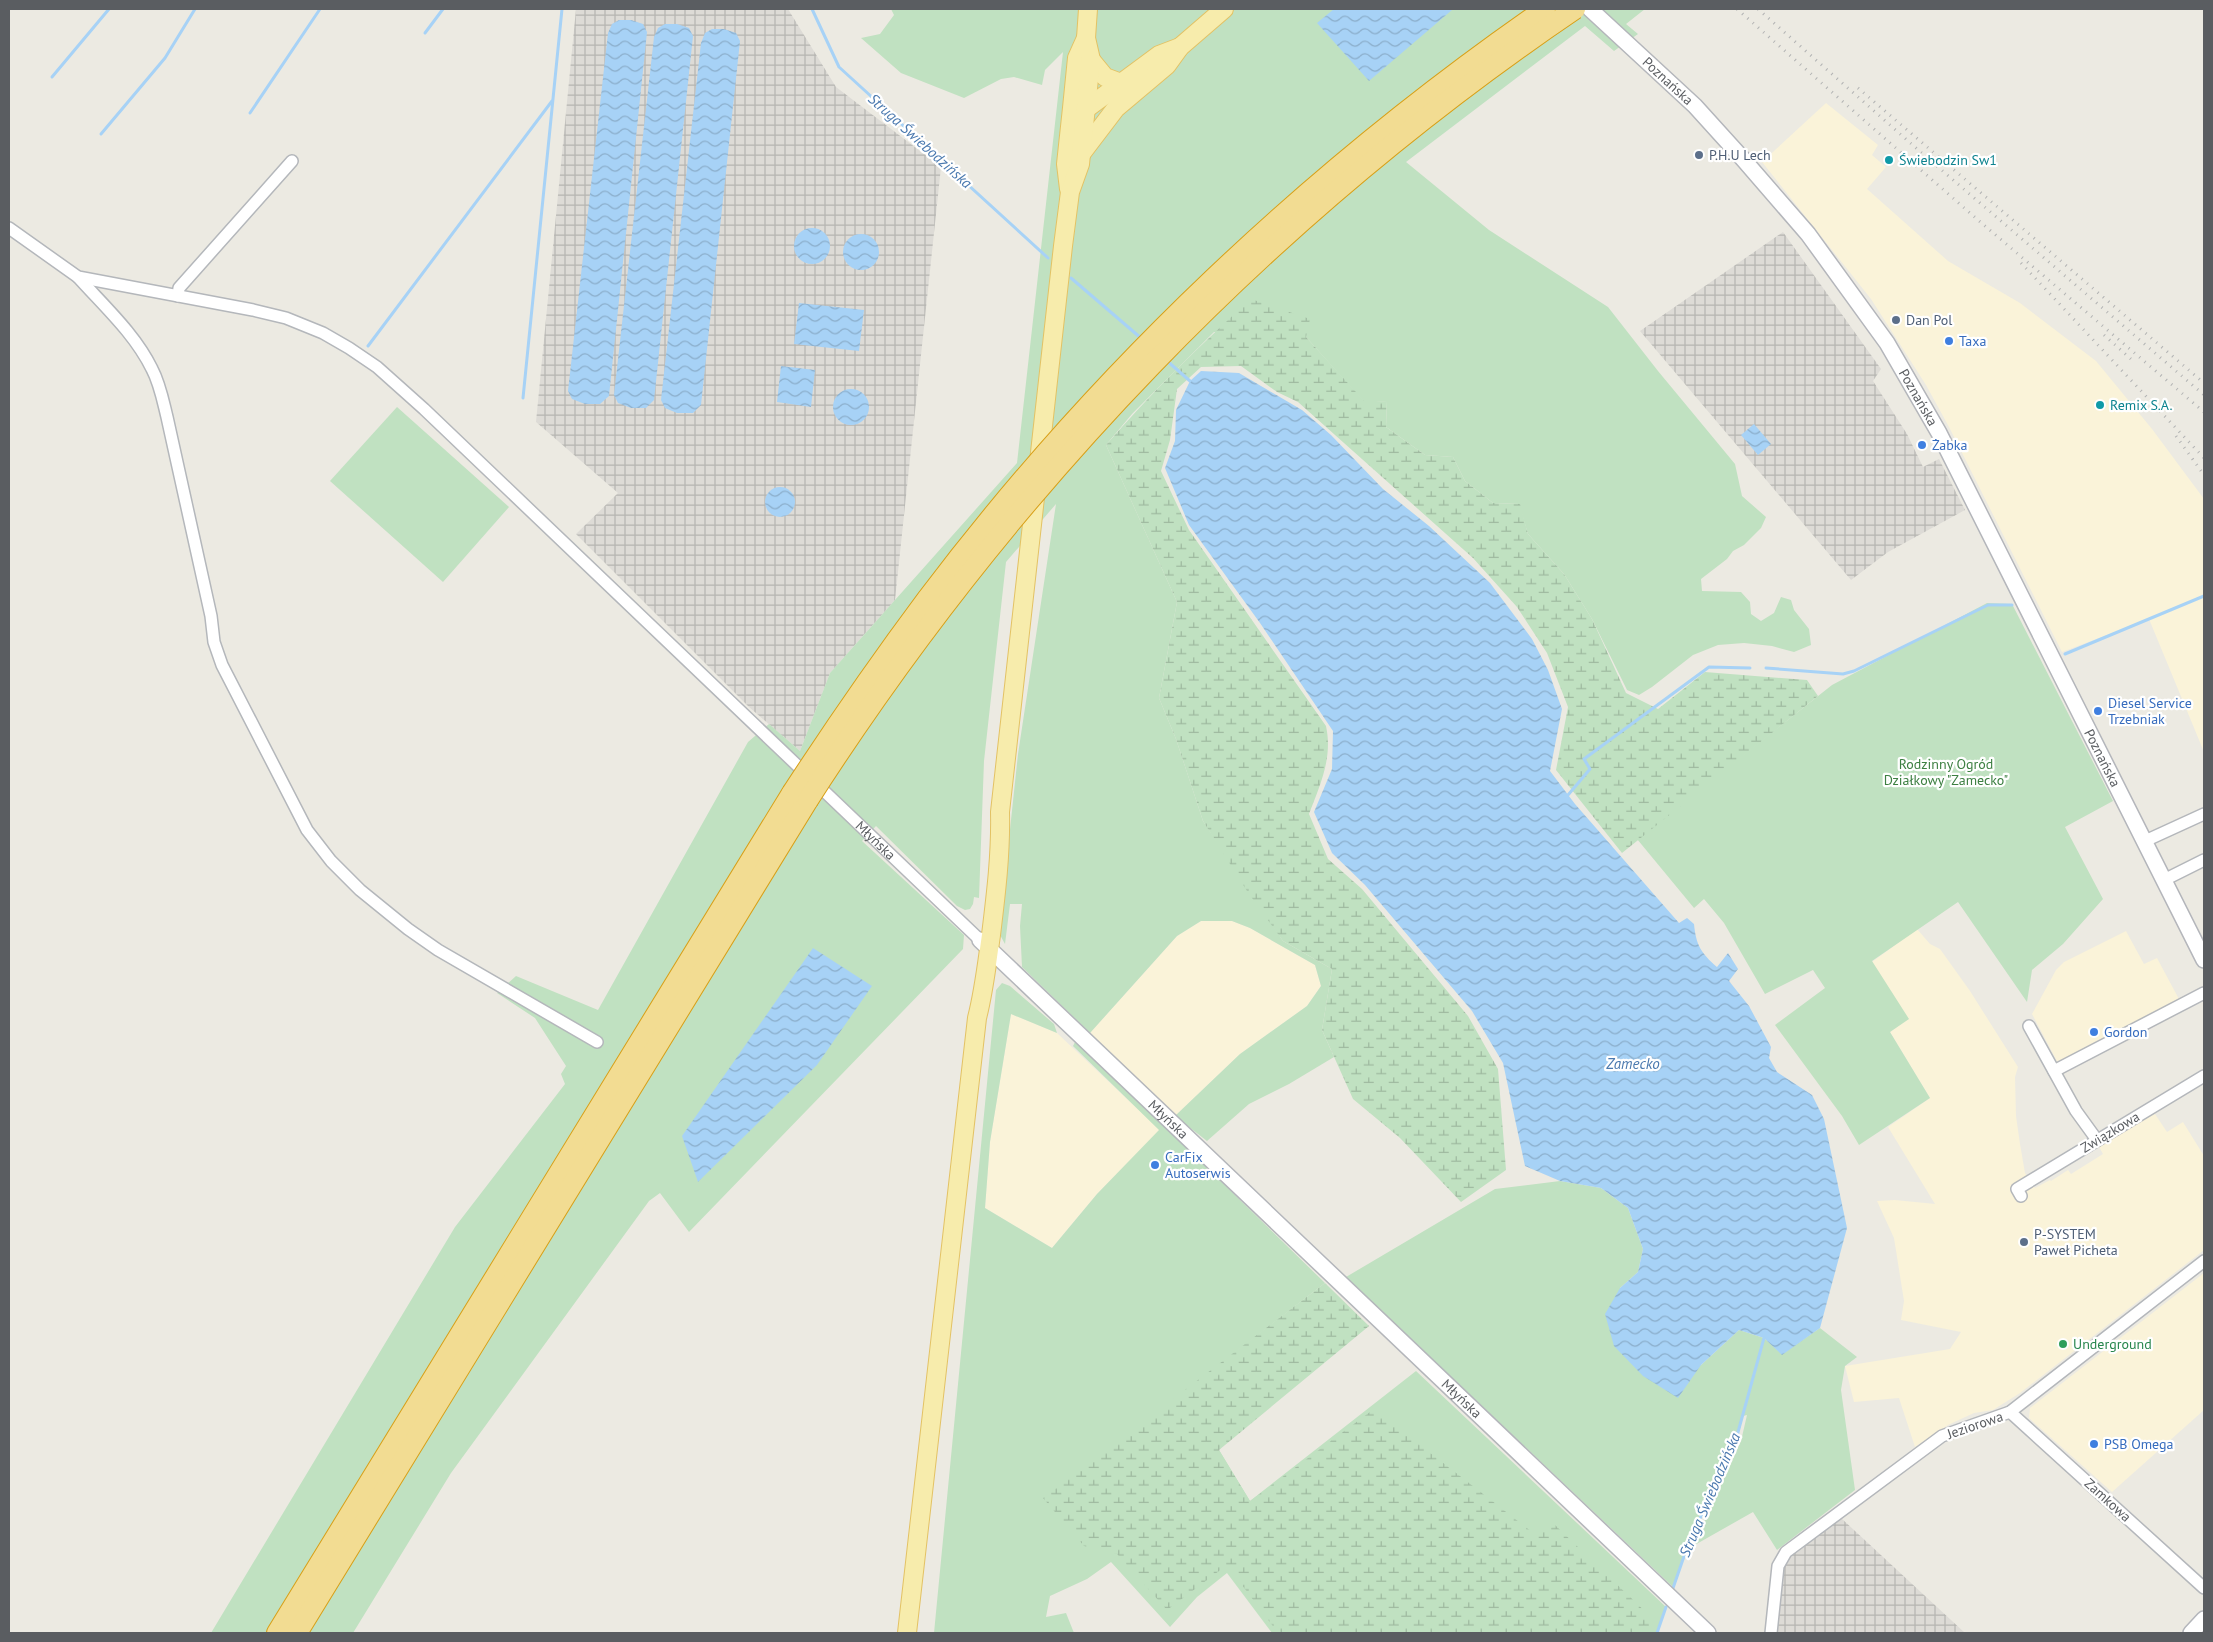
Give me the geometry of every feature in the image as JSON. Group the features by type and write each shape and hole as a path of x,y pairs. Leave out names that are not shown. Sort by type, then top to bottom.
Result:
{"highway":[{"path":"278,1633 800,797 927,599 1007,500 1121,372 1198,294 1310,191 1422,99 1545,9"},
{"path":"297,1633 800,797 980,559 1134,383 1210,306 1275,245 1349,180 1465,87 1576,9"}],"main road":[{"path":"1070,192 1066,164 1090,60 1086,38 1088,9"},
{"path":"1081,154 1116,108 1167,65 1180,47 1224,9"},
{"path":"907,1633 977,1018 984,990 985,944 1001,844 1000,812 1070,192 1080,164 1077,58 1086,38"},
{"path":"1079,108 1121,83 1160,55 1180,47"},
{"path":"1090,60 1105,77 1121,83"},
{"path":"1079,108 1098,114 1116,108"}],"street":[{"name":"Poznańska","path":"1590,9 1695,106 1740,156 1808,234 1887,343 1939,433 2204,960"},
{"path":"178,296 179,288 292,161"},
{"path":"9,228 78,277 133,339 153,370 161,391 167,417 211,616 214,642 222,665 307,830 331,861 360,890 408,929 438,950 597,1042"},
{"name":"Młyńska","path":"78,277 286,318 323,333 362,356 424,409 1708,1633"},
{"path":"2145,841 2204,814"},
{"path":"2164,880 2204,860"},
{"path":"2054,1071 2204,992"},
{"path":"2029,1026 2076,1111 2097,1140"},
{"name":"Związkowa","path":"2019,1193 2097,1140 2204,1076"},
{"name":"Jeziorowa","path":"1771,1633 1778,1566 1786,1552 1942,1436 2010,1412 2204,1261"},
{"name":"Zamkowa","path":"2010,1412 2204,1588"},
{"path":"2191,1633 2204,1619"}],"shaded area":[{"path":"576,9 788,9 836,87 941,167 895,600 830,673 800,751 749,707 576,534 618,493 536,422"},
{"path":"1826,103 1878,145 1872,155 1886,167 1867,189 1948,261 2020,303 2096,361 2152,429 2204,499 2204,752 2149,619 2062,652 1926,385 1871,299 1762,162"},
{"path":"1783,232 1881,369 1873,381 1907,434 1923,467 1939,459 1965,510 1888,552 1851,580 1640,331"},
{"path":"1201,921 1232,921 1250,928 1315,965 1321,986 1307,1006 1240,1054 1175,1116 1090,1033 1177,936"},
{"path":"1917,929 1930,944 1940,949 1970,991 2018,1067 2015,1077 2016,1116 2025,1173 2035,1188 2051,1181 2068,1170 2071,1174 2103,1154 2098,1145 2155,1114 2167,1132 2183,1122 2204,1156 2204,1250 2020,1393 1993,1410 1974,1413 1948,1425 1915,1447 1899,1398 1854,1402 1845,1366 1950,1349 1961,1332 1901,1320 1904,1301 1894,1238 1877,1201 1895,1200 1935,1204 1888,1127 1930,1098 1890,1032 1908,1019 1872,962"},
{"path":"2126,931 2144,964 2157,958 2180,1001 2059,1065 2032,1014 2056,970 2064,962"},
{"path":"1011,1014 1057,1033 1160,1130 1097,1194 1052,1248 985,1208 990,1142"},
{"path":"2204,1273 2204,1410 2112,1492 2029,1418 2030,1408"},
{"path":"1841,1518 1965,1633 1777,1633 1783,1569 1791,1555"}],"green space":[{"path":"891,9 1645,9 1626,24 1638,34 1614,51 1585,26 1406,162 1489,230 1608,307 1735,464 1742,496 1766,517 1761,528 1744,545 1733,551 1727,559 1701,579 1702,591 1741,592 1750,602 1751,614 1761,621 1774,613 1781,597 1791,600 1794,610 1809,629 1811,645 1794,652 1772,646 1744,643 1718,645 1693,655 1639,695 1627,690 1592,619 1564,574 1528,534 1519,504 1493,503 1465,481 1453,457 1425,455 1386,427 1387,401 1365,403 1306,337 1214,332 1132,414 1106,445 1177,602 1159,698 1176,739 1203,821 1283,941 1332,969 1322,1030 1334,1057 1289,1084 1249,1104 1207,1141 1175,1116 1240,1054 1307,1006 1321,986 1315,965 1250,928 1232,921 1201,921 1177,936 1090,1033 1022,967 1020,926 1022,904 1010,904 1005,944 999,933 1018,754 1056,504 1006,562 984,761 979,898 974,897 970,909 965,910 957,906 876,826 862,841 964,935 963,949 689,1232 660,1193 649,1201 451,1473 353,1633 211,1633 455,1227 565,1084 561,1074 566,1066 535,1018 497,993 516,976 598,1010 748,742 769,724 800,751 830,673 1017,463 1063,52 1045,70 1042,85 1014,77 1001,79 964,98 901,73 861,38 880,34 894,15"},
{"path":"1251,299 1310,319 1306,337 1365,402 1387,401 1386,427 1425,455 1453,457 1465,481 1493,503 1520,504 1528,534 1564,574 1592,619 1626,693 1658,709 1705,672 1807,680 1818,696 1622,853 1556,770 1568,707 1547,653 1517,607 1473,558 1298,402 1277,392 1241,366 1201,367 1177,389 1170,440 1161,471 1189,530 1326,726 1328,738 1327,760 1309,814 1328,859 1362,889 1468,1016 1498,1069 1506,1170 1461,1202 1400,1138 1353,1099 1322,1030 1332,969 1283,941 1247,891 1203,821 1176,739 1159,698 1177,602 1106,445 1176,370"},
{"path":"397,407 509,507 443,582 330,481"},
{"name":"Rodzinny Ogród Działkowy \"Zamecko\"","path":"1987,603 2012,604 2113,801 2065,827 2103,899 2063,944 2032,970 2027,1002 1958,902 1872,961 1909,1019 1890,1032 1930,1098 1859,1145 1842,1116 1775,1025 1825,988 1813,970 1765,994 1724,923 1704,899 1694,908 1637,839 1832,685"},
{"path":"1002,983 1010,986 1054,1024 1057,1033 1011,1014 990,1142 985,1208 1052,1248 1097,1194 1159,1130 1073,1046 1076,1040 1325,1283 1211,1371 1219,1450 1250,1501 1416,1371 1666,1607 1657,1633 1272,1633 1227,1573 1197,1597 1170,1627 1111,1562 1087,1579 1050,1596 1046,1617 1066,1613 1074,1633 934,1633 996,990"},
{"path":"1560,1181 1601,1188 1628,1208 1643,1249 1638,1272 1620,1288 1701,1365 1739,1330 1764,1338 1782,1354 1820,1328 1857,1357 1845,1366 1841,1390 1855,1490 1777,1550 1753,1512 1693,1546 1741,1441 1747,1415 1743,1416 1735,1443 1689,1542 1673,1587 1346,1277 1495,1189"},
{"path":"1325,1283 1369,1326 1219,1450 1250,1501 1374,1409 1537,1536 1555,1525 1655,1621 1651,1633 1278,1633 1227,1565 1167,1610 1117,1554 1084,1546 1043,1498"}],"water":[{"path":"1334,9 1452,10 1369,81 1317,23"},
{"path":"619,20 631,20 643,24 647,32 609,396 600,404 585,404 572,399 568,391 608,33 612,24"},
{"path":"665,24 677,24 689,28 693,36 654,400 646,408 631,408 618,403 614,395 654,37 658,28"},
{"path":"712,29 724,29 736,33 740,41 701,405 693,413 677,413 665,408 661,400 701,43 705,33"},
{"path":"812,228 819,229 825,233 829,239 829,253 825,259 819,263 812,264 805,263 799,259 795,253 794,246 795,239 799,233 805,229"},
{"path":"861,234 868,235 874,239 878,245 878,259 874,265 868,269 861,270 854,269 848,265 844,259 843,252 844,245 848,239 854,235"},
{"path":"799,303 864,310 859,351 794,344"},
{"path":"781,366 815,370 811,407 777,402"},
{"name":"Zamecko","path":"1201,371 1239,373 1302,410 1331,435 1383,489 1429,526 1490,583 1532,639 1548,670 1562,709 1550,771 1575,804 1679,923 1687,918 1694,924 1696,938 1700,948 1707,957 1717,967 1728,953 1738,969 1729,981 1749,1006 1771,1047 1769,1058 1777,1072 1812,1095 1824,1119 1847,1228 1820,1328 1782,1355 1764,1338 1739,1330 1701,1365 1678,1398 1643,1376 1614,1346 1605,1314 1620,1288 1638,1272 1643,1249 1628,1208 1601,1188 1560,1181 1525,1166 1503,1063 1472,1011 1365,885 1332,853 1314,812 1332,769 1333,731 1260,623 1189,525 1165,468 1175,441 1176,410 1190,381"},
{"path":"851,389 858,390 864,394 868,400 868,414 864,420 858,424 851,425 844,424 838,420 834,414 833,407 834,400 838,394 844,390"},
{"path":"1754,424 1771,444 1758,455 1741,435"},
{"path":"780,487 791,491 795,502 791,513 780,517 769,513 765,502 769,491"},
{"path":"813,948 872,986 817,1065 698,1182 682,1136"}],"waterway":[{"path":"52,77 109,9"},
{"path":"101,134 165,58 195,9"},
{"path":"250,113 320,9"},
{"path":"425,33 443,9"},
{"path":"523,398 562,9"},
{"name":"Struga Świebodzińska","path":"812,9 839,67 1048,258"},
{"path":"368,346 552,101"},
{"name":"Struga Świebodzińska","path":"1071,278 1142,339"},
{"name":"Struga Świebodzińska","path":"1166,360 1190,381"},
{"path":"2065,654 2204,596"},
{"path":"1766,668 1843,674 1854,671 1988,605 2012,605"},
{"path":"1568,795 1590,769 1584,759 1709,667 1750,668"},
{"name":"Struga Świebodzińska","path":"1672,1591 1689,1542 1735,1443 1764,1338"},
{"name":"Struga Świebodzińska","path":"1657,1633 1666,1607"}],"railway":[{"path":"1737,9 1978,220 2204,412"},
{"path":"1758,9 1924,155 2204,395"},
{"path":"1858,88 2204,383"},
{"path":"2021,263 2204,458"},
{"path":"2104,335 2132,360"},
{"path":"2176,436 2204,475"}],"place":[{"name":"P.H.U Lech","path":"1699,155"},
{"name":"Świebodzin Sw1","path":"1889,160"},
{"name":"Dan Pol","path":"1896,320"},
{"name":"Taxa","path":"1949,341"},
{"name":"Remix S.A.","path":"2100,405"},
{"name":"Żabka","path":"1922,445"},
{"name":"Diesel Service Trzebniak","path":"2098,711"},
{"name":"Gordon","path":"2094,1032"},
{"name":"CarFix Autoserwis","path":"1155,1165"},
{"name":"P-SYSTEM Paweł Picheta","path":"2024,1242"},
{"name":"Underground","path":"2063,1344"},
{"name":"PSB Omega","path":"2094,1444"}]}
